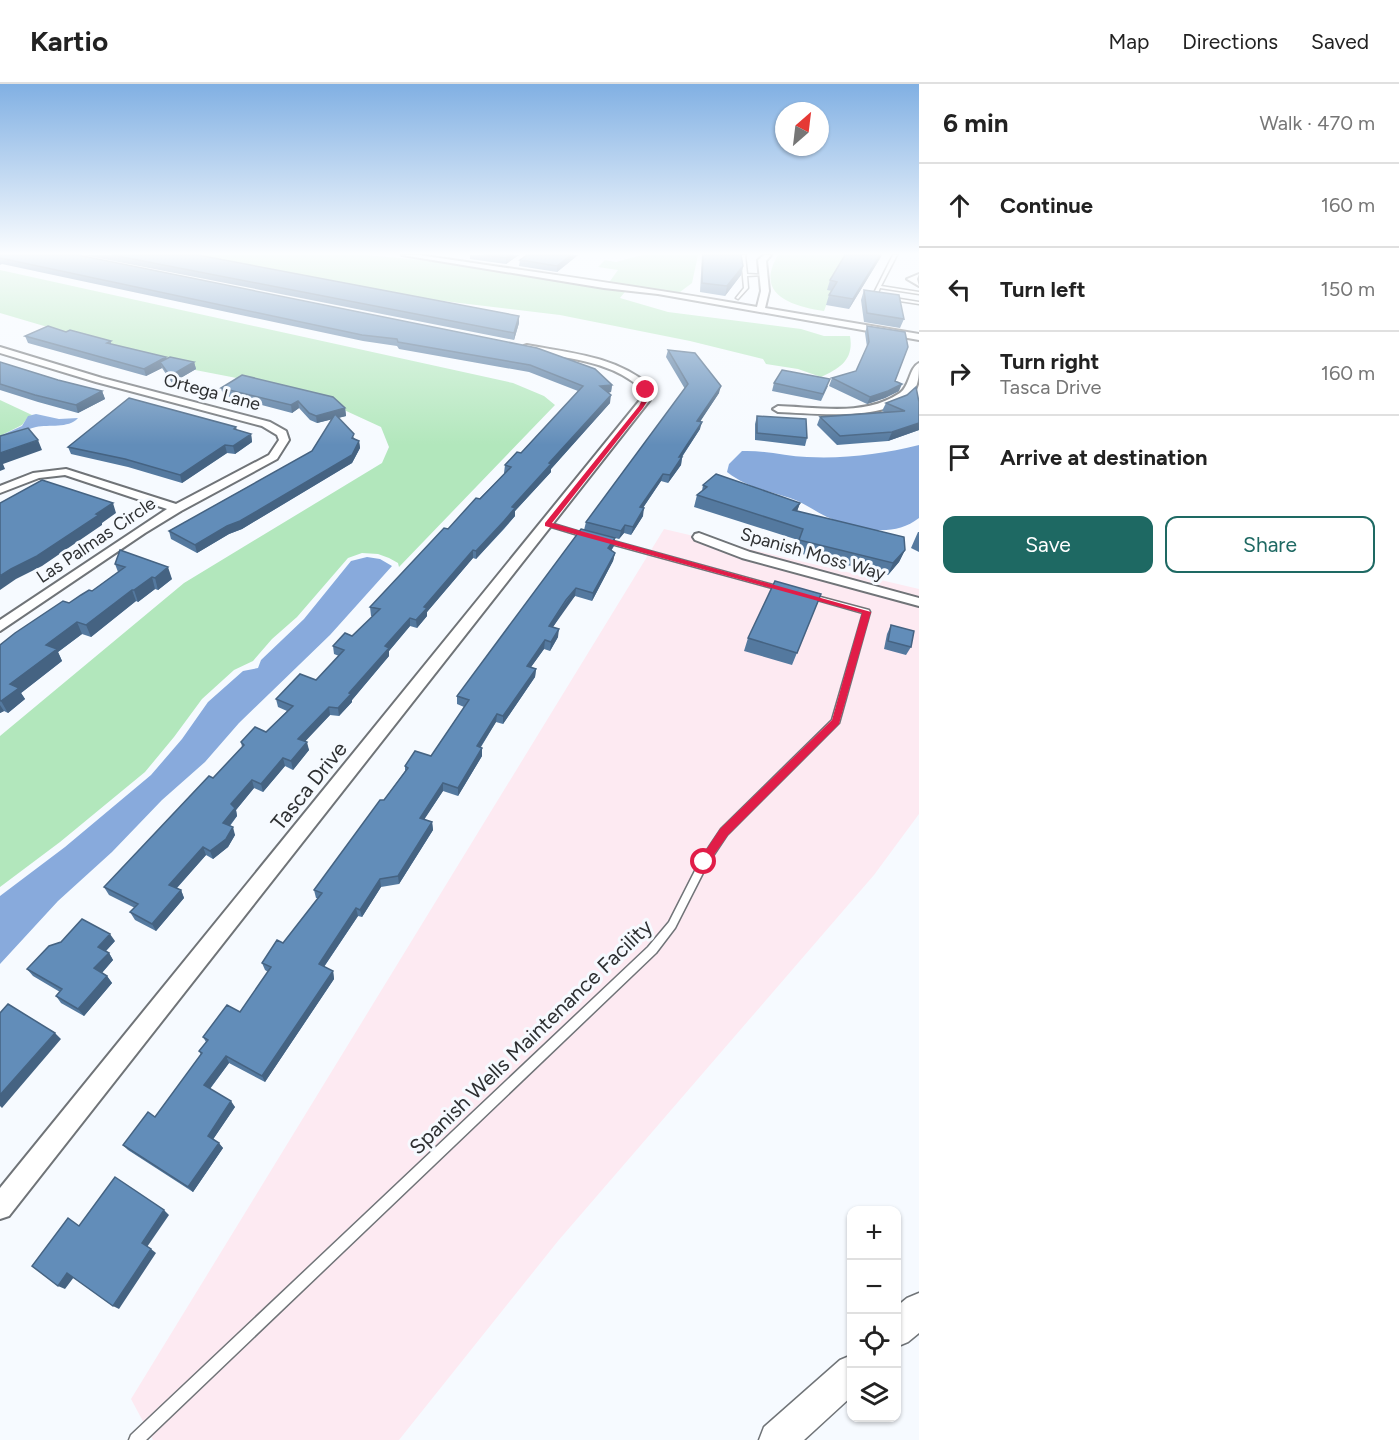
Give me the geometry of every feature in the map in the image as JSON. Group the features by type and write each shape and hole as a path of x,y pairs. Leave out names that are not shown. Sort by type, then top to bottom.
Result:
{"street":[{"path":"813,318 919,337"},
{"name":"Tasca Drive","path":"0,1207 645,400 646,390 630,372 519,346"},
{"name":"Ortega Lane","path":"0,350 99,380 267,424 282,433 284,440 273,457 177,508"},
{"path":"778,410 858,412 876,407 904,396 910,390 919,366"},
{"name":"Las Palmas Circle","path":"0,490 37,475 66,472 177,508"},
{"name":"Las Palmas Circle","path":"0,627 141,530 177,508"},
{"name":"Spanish Moss Way","path":"699,537 746,555 919,602"},
{"path":"901,1326 919,1310"},
{"path":"777,1440 847,1377"}],"lane":[{"path":"547,524 788,590"},
{"name":"Spanish Wells Maintenance Facility","path":"136,1440 652,950 672,924 704,862 724,832 836,721 867,612 799,593"}],"shaded area":[{"path":"664,529 919,589 919,814 874,875 558,1241 399,1440 153,1440 131,1399"}],"green space":[{"path":"18,318 219,318 513,383 544,396 555,405 399,567 398,563 378,554 362,553 348,558 297,617 272,639 253,661 234,670 202,699 145,772 60,842 0,887 0,736 184,583 382,463 389,447 381,427 318,398 263,383 190,369"},
{"path":"576,318 717,318 801,329 824,336 850,336 851,344 848,357 844,362 821,377 798,369 766,364 763,359 690,341"},
{"path":"0,400 32,415 22,425 0,436"}],"water":[{"path":"36,414 59,419 78,418 69,424 31,428 0,443 0,436 22,426 28,416"},
{"path":"919,445 919,518 897,528 886,530 862,528 827,517 795,500 749,485 727,472 729,464 742,451 807,457 835,457 892,451"},
{"path":"367,557 380,559 392,566 330,635 239,723 205,762 162,800 112,852 58,901 0,964 0,896 65,847 151,775 182,739 208,702 243,671 258,668 261,660 304,619 351,561"}],"building":[{"path":"283,318 390,318 537,348 595,369 612,385 600,386 611,395 549,463 551,464 512,507 515,508 504,521 476,551 473,550 424,607 427,608 416,620 410,618 385,646 389,648 349,693 351,694 338,708 329,707 298,739 307,742 291,761 283,758 261,784 252,780 231,804 235,808 223,823 233,827 226,839 210,851 203,847 169,885 181,890 152,924 130,912 138,904 104,887 209,776 213,778 244,745 241,742 255,727 266,732 293,706 276,699 300,674 316,680 344,650 333,646 345,633 352,636 380,609 370,607 444,528 448,529 476,498 480,499 511,467 505,465 517,452 521,453 583,386 530,365 398,342 397,339 362,335"},
{"path":"438,318 518,318 514,333"},
{"path":"48,326 166,357 144,369 25,336"},
{"path":"867,326 905,332 908,347 895,381 902,384 870,397 832,378 856,371 869,342"},
{"path":"668,350 695,353 721,386 697,421 702,422 670,475 663,474 640,507 644,508 633,527 625,525 621,531 586,522 688,384"},
{"path":"170,357 194,362 170,376 160,362"},
{"path":"0,362 102,391 76,405 35,395 0,384"},
{"path":"782,370 830,379 823,394 774,383"},
{"path":"242,375 333,397 345,408 316,416 309,413 298,401 291,405 221,388"},
{"path":"916,387 919,423 892,432 840,436 820,417 905,411 886,403 907,395"},
{"path":"129,398 236,427 234,429 251,434 233,446 225,445 180,475 125,459 68,447"},
{"path":"335,414 354,434 352,438 359,441 352,455 195,545 169,531 312,451"},
{"path":"757,416 806,419 807,438 757,433"},
{"path":"28,428 38,440 0,453 0,436"},
{"path":"716,474 800,503 793,510 904,537 905,550 893,563 799,540 803,529 697,495 707,487 703,485"},
{"path":"42,480 113,503 96,514 99,515 37,556 0,576 0,503"},
{"path":"581,529 615,538 608,548 615,553 593,593 576,588 566,600 549,626 559,629 551,642 545,640 527,666 536,669 503,716 497,714 477,746 482,748 458,788 443,783 420,818 432,822 398,876 380,879 360,910 356,908 319,964 333,971 262,1076 226,1056 204,1085 231,1101 208,1136 219,1143 188,1187 123,1145 148,1112 155,1117 202,1053 199,1051 208,1040 203,1037 227,1005 240,1012 271,967 262,963 277,940 283,943 322,893 314,890 380,800 384,800 408,768 405,766 415,751 431,756 469,700 457,696"},
{"path":"120,550 168,567 155,578 152,577 132,590 86,625 77,622 46,645 57,649 10,684 19,688 1,701 0,645 63,601 69,603 89,590 92,591 125,567 115,564"},
{"path":"775,581 821,594 797,653 748,638"},
{"path":"891,625 914,631 911,647 888,641"},
{"path":"82,919 110,934 98,947 109,953 94,968 107,976 78,1009 56,996 62,989 27,969 49,946 61,942"},
{"path":"8,1004 55,1033 0,1095 0,1013"},
{"path":"115,1177 164,1210 142,1243 151,1249 113,1306 67,1273 58,1286 32,1266 68,1218 79,1226"}],"route":[{"path":"646,390 645,400 641,407 547,524 867,612 836,721 724,832 704,862"}]}
